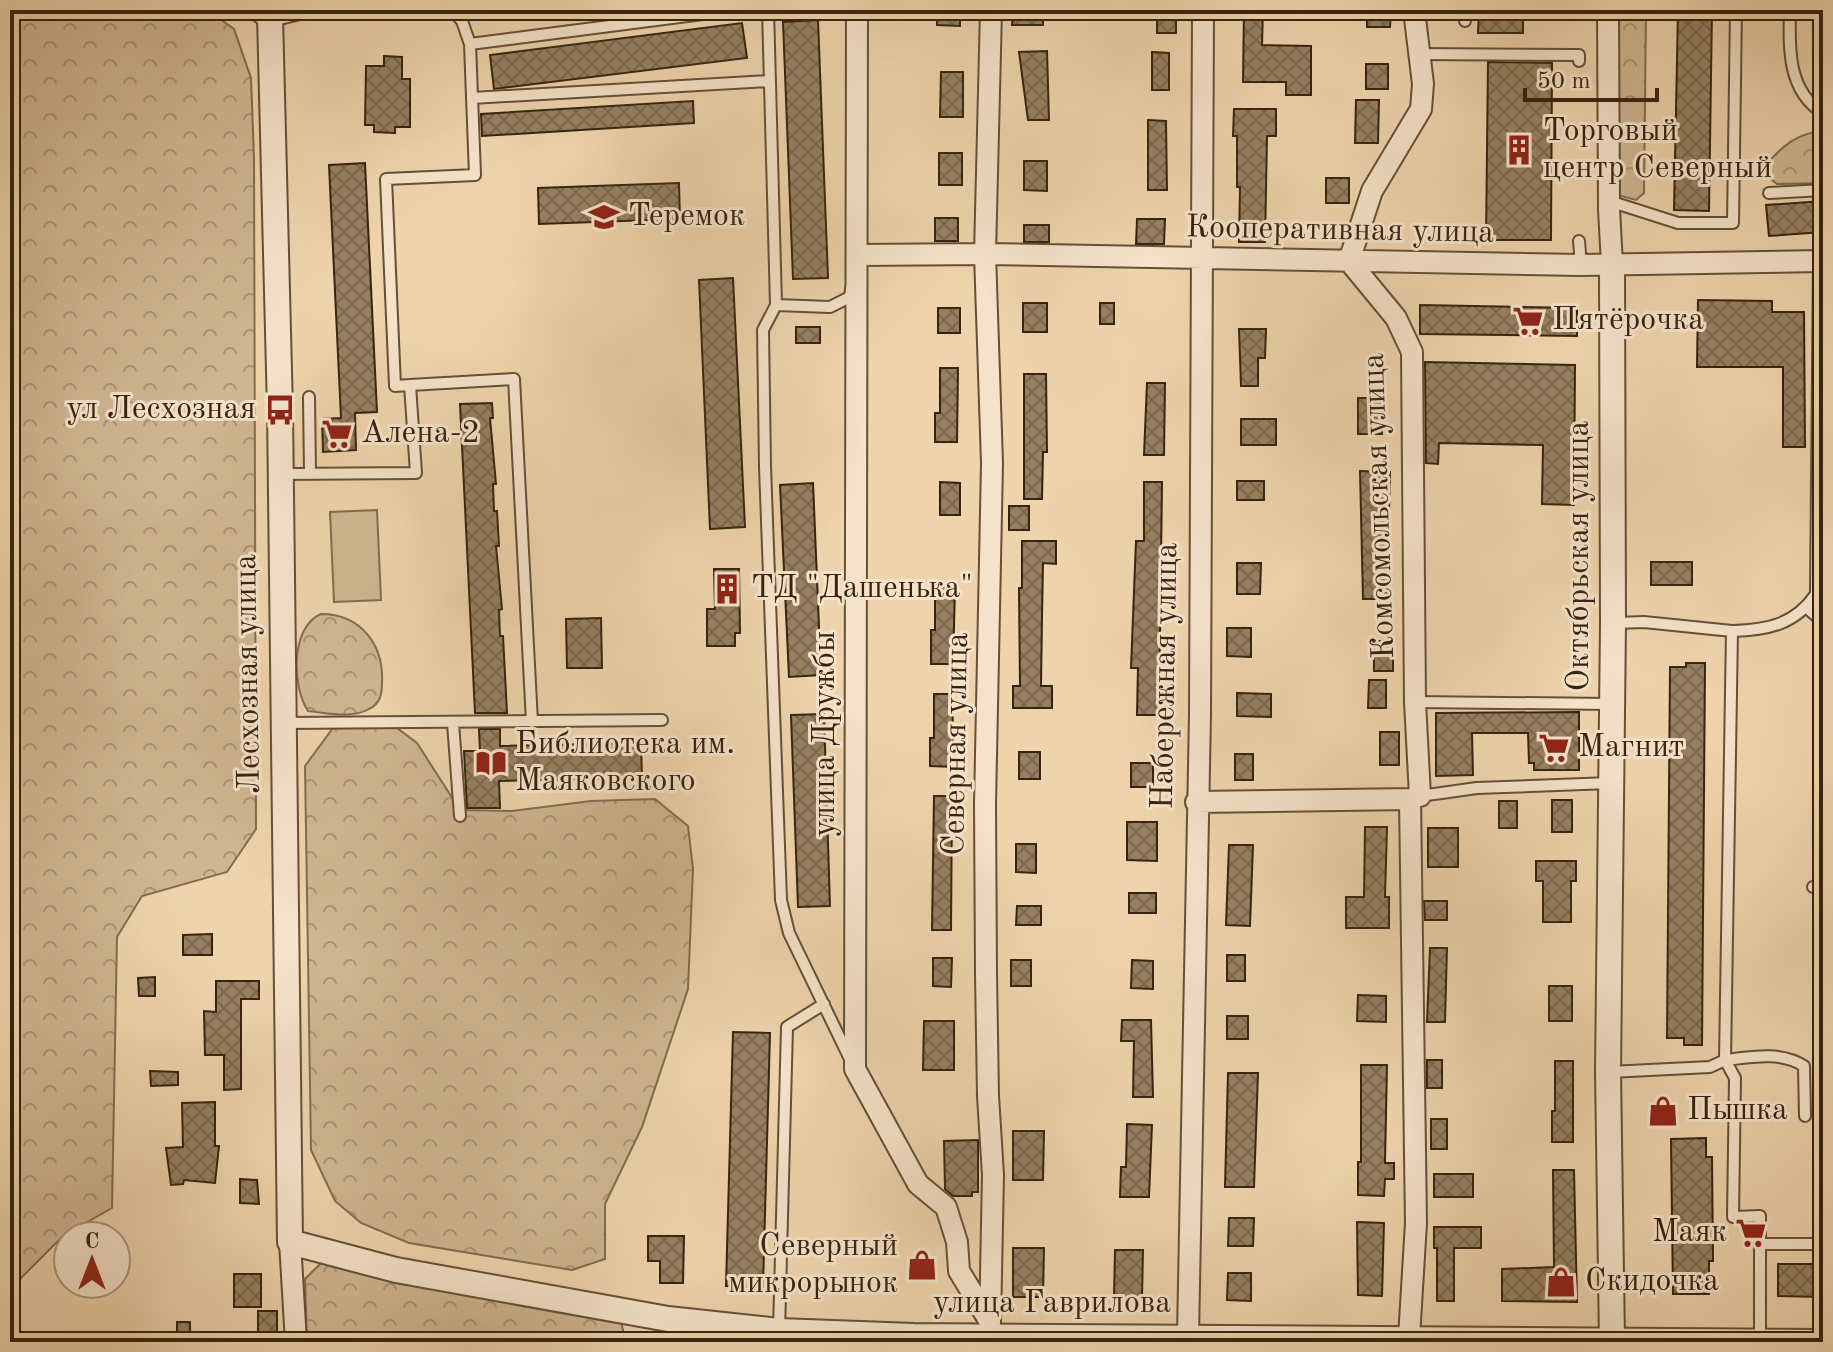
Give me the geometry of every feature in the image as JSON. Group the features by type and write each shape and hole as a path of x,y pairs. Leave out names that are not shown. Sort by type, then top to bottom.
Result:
{"street":[{"path":"267,12 295,10"},
{"name":"улица Дружбы","path":"857,10 855,1069 918,1184 946,1207 957,1242 959,1271 996,1334"},
{"name":"Северная улица","path":"991,10 985,254 992,463 985,804 986,989 996,1334"},
{"name":"Набережная улица","path":"1188,1339 1200,715 1203,10"},
{"path":"1349,261 1372,191 1421,109 1423,84 1414,10"},
{"name":"Октябрьская улица","path":"1608,10 1612,265 1613,623 1608,1072 1612,1340"},
{"name":"Лесхозная улица","path":"267,12 279,474 290,1242 296,1342"},
{"name":"Кооперативная улица","path":"857,255 985,254 1581,265 1821,261"},
{"name":"Комсомольская улица","path":"1349,261 1396,318 1412,352 1416,1223 1409,1338"},
{"path":"1196,802 1415,797"},
{"name":"улица Гаврилова","path":"290,1242 396,1270 707,1333 779,1331 804,1337 915,1339 996,1334 1188,1339 1823,1342"}],"lane":[{"path":"452,10 462,21 470,44 475,175 386,179 395,386 514,379 532,722"},
{"path":"470,44 734,10"},
{"path":"768,10 776,305 763,330 765,467 781,900 789,933 855,1069"},
{"path":"1609,201 1678,223 1733,223 1736,10"},
{"path":"1790,10 1791,68 1802,91 1823,113"},
{"path":"1418,54 1579,55 1579,61"},
{"path":"472,98 770,81"},
{"path":"1769,193 1823,190"},
{"path":"1579,241 1581,265"},
{"path":"776,305 830,307 850,297 857,255"},
{"path":"1613,623 1644,622 1732,631 1776,627 1807,608 1816,594 1821,427 1821,261"},
{"path":"279,474 416,473 410,385"},
{"path":"309,397 310,473"},
{"path":"1807,608 1823,622"},
{"path":"1732,631 1725,1060 1735,1078 1733,1217 1760,1216 1760,1341"},
{"path":"1415,702 1611,704"},
{"path":"282,723 662,720"},
{"path":"453,723 460,816"},
{"path":"1415,797 1477,788 1610,783"},
{"path":"779,1331 787,1027 824,1004"},
{"path":"1608,1072 1710,1067 1725,1060 1759,1056 1792,1059 1804,1066 1805,1116"},
{"path":"1760,1244 1823,1244"}],"green space":[{"path":"10,10 207,10 234,29 251,78 254,158 256,829 227,872 142,896 117,937 112,1208 91,1220 52,1220 52,1247 10,1289"},
{"path":"1615,10 1646,10 1644,193 1636,200 1621,196 1615,187"},
{"path":"1823,131 1823,183 1777,184 1767,176 1767,164 1785,146 1806,134"},
{"path":"377,510 381,600 334,602 330,512"},
{"path":"321,614 335,615 359,626 374,645 382,669 382,687 373,707 347,715 308,711 299,688 297,658 304,631"},
{"path":"354,725 397,728 417,743 460,810 512,811 591,801 655,799 688,826 693,869 688,989 642,1127 605,1204 605,1259 572,1270 409,1243 361,1223 335,1201 311,1150 305,766 333,728"},
{"path":"321,1263 374,1277 621,1322 626,1342 307,1342 305,1279"}],"building":[{"path":"937,10 960,10 960,26 937,25"},
{"path":"1013,10 1043,10 1043,25 1012,25"},
{"path":"1157,10 1176,10 1176,33 1157,33"},
{"path":"1244,10 1263,10 1262,45 1311,46 1311,95 1286,95 1286,82 1243,82"},
{"path":"1367,10 1391,10 1390,27 1367,27"},
{"path":"1479,10 1523,10 1523,33 1478,33"},
{"path":"1678,10 1712,10 1709,211 1674,210"},
{"path":"818,20 828,278 793,279 783,22"},
{"path":"742,23 747,58 494,89 490,55"},
{"path":"1047,51 1049,120 1028,120 1019,52"},
{"path":"1152,52 1169,53 1169,90 1152,90"},
{"path":"384,56 402,57 402,79 410,79 410,127 395,127 395,133 374,132 374,125 365,125 366,66 384,66"},
{"name":"Торговый центр Северный","path":"1488,62 1552,63 1551,240 1486,240"},
{"path":"1366,64 1388,64 1388,89 1366,89"},
{"path":"941,72 963,72 963,117 940,117"},
{"path":"1356,100 1379,100 1378,143 1355,143"},
{"path":"693,101 694,123 482,136 481,114"},
{"path":"1234,109 1276,109 1276,136 1267,136 1265,242 1239,242 1240,187 1237,187 1237,136 1233,136"},
{"path":"1148,120 1166,121 1167,190 1148,190"},
{"path":"939,153 962,153 962,185 939,185"},
{"path":"1024,161 1047,161 1047,191 1024,190"},
{"path":"365,163 377,412 355,413 356,450 323,452 322,419 341,418 329,165"},
{"path":"1326,178 1349,178 1349,203 1326,203"},
{"path":"679,183 680,219 539,224 538,188"},
{"path":"1823,201 1823,232 1769,236 1766,205"},
{"path":"935,218 958,218 958,241 935,241"},
{"path":"1137,219 1165,219 1164,244 1136,244"},
{"path":"1024,225 1049,225 1049,242 1024,242"},
{"path":"733,278 745,527 710,529 699,280"},
{"path":"1698,300 1772,301 1772,312 1804,312 1805,447 1783,447 1783,367 1697,367"},
{"path":"1023,303 1047,303 1047,332 1023,332"},
{"path":"1100,303 1114,303 1114,324 1100,324"},
{"path":"1420,305 1577,308 1577,336 1420,334"},
{"path":"938,308 960,308 960,333 938,333"},
{"path":"796,327 820,327 820,343 796,343"},
{"path":"1239,329 1266,329 1265,358 1258,358 1258,386 1241,386"},
{"path":"1425,362 1575,365 1574,505 1542,504 1543,445 1439,443 1438,464 1426,463"},
{"path":"940,368 958,368 957,442 935,442 935,413 940,413"},
{"path":"1024,374 1046,374 1047,452 1043,452 1042,499 1024,499"},
{"path":"1147,383 1165,383 1164,455 1144,455"},
{"path":"1358,398 1382,398 1382,434 1358,434"},
{"path":"492,403 493,418 490,418 496,484 493,484 494,511 497,511 499,546 496,546 502,609 499,610 500,636 503,636 507,713 475,713 460,404"},
{"path":"1241,419 1276,419 1276,445 1241,445"},
{"path":"1360,471 1390,472 1387,599 1363,599"},
{"path":"1237,481 1264,481 1264,500 1237,500"},
{"path":"940,482 960,483 960,515 940,515"},
{"path":"1144,482 1162,482 1159,715 1137,715 1138,668 1131,668 1136,541 1144,541"},
{"path":"813,483 821,675 789,677 780,485"},
{"path":"1009,506 1029,506 1029,530 1009,530"},
{"path":"1022,541 1056,541 1056,564 1043,563 1041,686 1052,686 1052,708 1013,708 1013,686 1020,686"},
{"path":"1651,562 1692,562 1692,585 1651,585"},
{"path":"1237,563 1261,563 1260,594 1237,594"},
{"name":"ТД \"Дашенька\"","path":"714,569 739,569 740,633 735,633 735,646 707,646 707,609 715,609"},
{"path":"935,587 955,587 953,664 931,664"},
{"path":"601,618 602,668 567,668 566,619"},
{"path":"1227,628 1251,628 1251,657 1227,656"},
{"path":"1374,641 1393,641 1393,671 1374,671"},
{"path":"1686,663 1705,663 1702,1045 1684,1045 1684,1038 1667,1038 1670,667 1686,667"},
{"path":"1369,680 1386,680 1386,708 1368,708"},
{"path":"1237,693 1271,694 1271,717 1237,716"},
{"path":"934,694 952,694 954,767 930,766 930,738 934,738"},
{"path":"1579,712 1579,770 1534,770 1534,763 1529,763 1528,733 1472,733 1473,775 1436,776 1436,713"},
{"path":"824,714 830,906 798,907 791,715"},
{"path":"479,729 500,729 500,746 641,743 642,778 499,781 500,808 467,808 464,751 480,751"},
{"path":"1380,732 1399,732 1399,765 1380,765"},
{"path":"1019,752 1040,752 1040,779 1019,779"},
{"path":"1235,754 1253,754 1253,780 1235,780"},
{"path":"1131,763 1153,763 1153,787 1131,787"},
{"path":"934,796 952,796 951,930 932,930"},
{"path":"1552,800 1572,800 1572,832 1552,832"},
{"path":"1499,801 1517,801 1517,828 1499,828"},
{"path":"1127,822 1157,822 1157,861 1127,860"},
{"path":"1365,827 1387,827 1385,897 1389,897 1389,928 1346,928 1346,897 1364,897"},
{"path":"1428,828 1458,828 1458,867 1428,867"},
{"path":"1016,844 1036,844 1036,873 1016,872"},
{"path":"1229,845 1253,845 1250,926 1226,925"},
{"path":"1536,861 1576,861 1576,881 1571,881 1571,922 1543,922 1543,881 1536,881"},
{"path":"1129,893 1156,893 1156,913 1129,913"},
{"path":"1424,901 1447,901 1447,920 1425,920"},
{"path":"1017,906 1041,906 1041,925 1016,925"},
{"path":"212,934 212,955 183,955 183,935"},
{"path":"1430,948 1447,948 1445,1022 1427,1022"},
{"path":"1227,955 1245,955 1245,981 1227,981"},
{"path":"933,958 952,958 951,987 933,986"},
{"path":"1011,960 1031,960 1031,986 1011,986"},
{"path":"1132,960 1153,961 1153,989 1131,988"},
{"path":"155,977 155,996 139,996 138,978"},
{"path":"216,981 259,981 259,999 241,999 241,1089 224,1090 224,1055 205,1055 204,1011 216,1012"},
{"path":"1549,986 1572,986 1572,1021 1549,1021"},
{"path":"1358,995 1386,996 1386,1022 1357,1021"},
{"path":"1227,1016 1248,1016 1248,1039 1227,1039"},
{"path":"1122,1020 1151,1020 1153,1097 1133,1097 1134,1041 1121,1041"},
{"path":"924,1021 954,1021 954,1070 923,1070"},
{"path":"733,1032 770,1033 763,1287 726,1286"},
{"path":"1427,1060 1442,1060 1442,1088 1427,1088"},
{"path":"1555,1061 1573,1061 1573,1142 1552,1142"},
{"path":"1361,1065 1387,1065 1385,1163 1394,1163 1394,1179 1385,1179 1384,1196 1358,1195"},
{"path":"150,1071 178,1072 178,1085 151,1086"},
{"path":"1228,1073 1258,1073 1254,1187 1225,1187"},
{"path":"215,1102 215,1146 219,1146 215,1183 184,1180 183,1184 171,1185 166,1148 183,1147 182,1103"},
{"path":"1431,1119 1447,1119 1447,1149 1431,1149"},
{"path":"1127,1124 1152,1125 1149,1197 1120,1197 1121,1167 1126,1167"},
{"path":"1013,1131 1044,1131 1043,1180 1013,1180"},
{"path":"1706,1138 1706,1157 1712,1157 1713,1261 1709,1261 1709,1294 1673,1294 1671,1139"},
{"path":"978,1140 978,1192 972,1192 972,1196 953,1196 945,1189 944,1141"},
{"path":"1553,1170 1574,1170 1577,1302 1502,1301 1502,1269 1554,1267"},
{"path":"1434,1174 1473,1174 1473,1197 1434,1197"},
{"path":"240,1179 257,1180 259,1204 240,1203"},
{"path":"1229,1218 1254,1218 1253,1246 1228,1246"},
{"path":"1357,1222 1384,1223 1382,1296 1358,1295"},
{"path":"1434,1227 1481,1227 1481,1248 1454,1248 1454,1301 1437,1301"},
{"path":"648,1236 684,1236 683,1283 660,1283 660,1261 648,1261"},
{"path":"1013,1248 1044,1248 1043,1297 1013,1297"},
{"path":"1115,1250 1143,1250 1142,1298 1114,1297"},
{"path":"1778,1264 1823,1264 1823,1297 1778,1296"},
{"path":"1228,1273 1251,1273 1251,1301 1227,1300"},
{"path":"234,1274 261,1274 261,1307 234,1307"},
{"path":"258,1311 277,1311 277,1334 272,1334 272,1342 258,1342"},
{"path":"177,1322 190,1322 190,1339 177,1339"}],"place":[{"name":"Торговый центр Северный","path":"1519,150"},
{"name":"Теремок","path":"604,217"},
{"name":"Пятёрочка","path":"1528,321"},
{"name":"ул Лесхозная","path":"280,410"},
{"name":"Алена-2","path":"337,434"},
{"name":"ТД \"Дашенька\"","path":"727,589"},
{"name":"Магнит","path":"1554,748"},
{"name":"Библиотека им. Маяковского","path":"491,763"},
{"name":"Пышка","path":"1663,1111"},
{"name":"Маяк","path":"1751,1233"},
{"name":"Северный микрорынок","path":"922,1265"},
{"name":"Скидочка","path":"1561,1282"}]}
